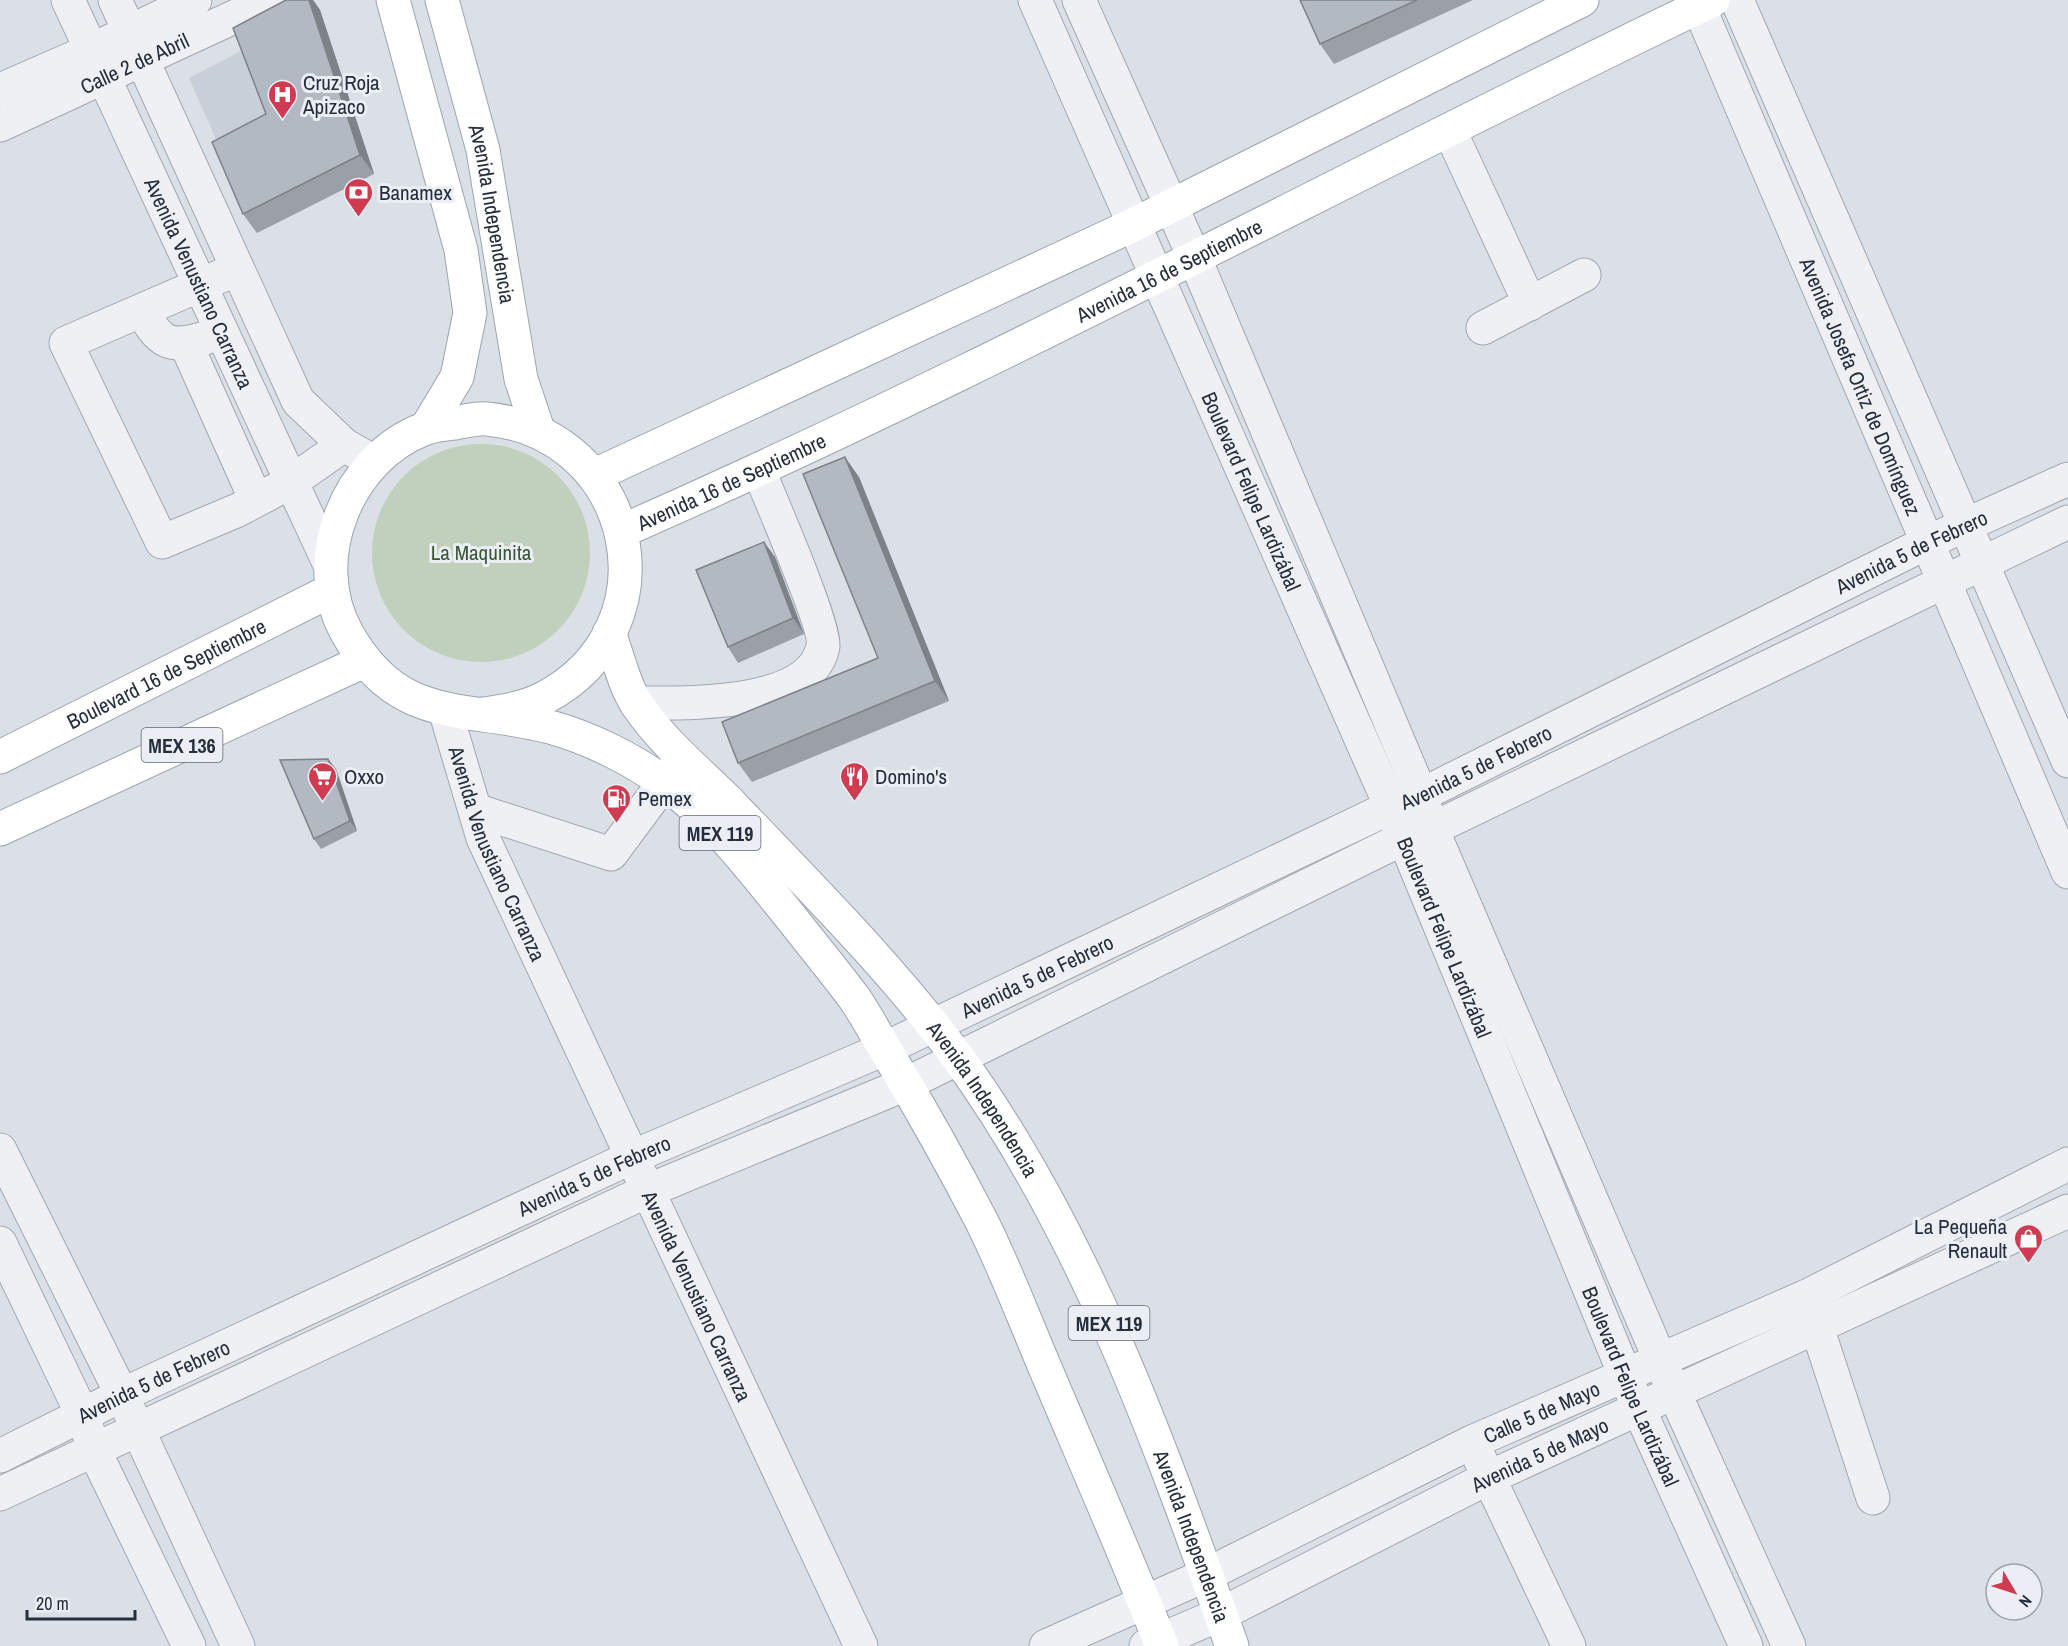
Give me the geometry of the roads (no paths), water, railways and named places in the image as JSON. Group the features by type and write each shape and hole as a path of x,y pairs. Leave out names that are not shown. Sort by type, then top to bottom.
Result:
{"main road":[{"name":"Avenida Independencia","path":"393,0 461,250 470,313 457,377 427,428"},
{"name":"Avenida Independencia","path":"442,0 483,150 521,379 538,430"},
{"path":"595,475 1133,225 1582,0"},
{"name":"Avenida 16 de Septiembre","path":"622,531 759,471 1158,278 1703,2"},
{"path":"483,418 538,430 569,449 595,475 611,502 622,531 626,566 621,601 609,633 592,659 570,681 543,699 514,709 483,714 445,710 415,700 387,683 364,661 343,628 331,578 336,527 351,491 375,461 399,441 427,428 483,418"},
{"name":"Boulevard 16 de Septiembre","path":"0,757 331,578"},
{"name":"Avenida Independencia","path":"609,633 636,703 662,738 673,770 699,811 741,855 858,1003 906,1084 984,1226 1145,1602 1156,1644"},
{"name":"MEX 136","path":"0,829 364,661"},
{"name":"Avenida Independencia","path":"483,714 553,728 609,750 673,770 798,875 908,994 957,1057 1032,1173 1104,1310 1232,1646"}],"street":[{"name":"Avenida Venustiano Carranza","path":"68,0 291,482 331,578"},
{"name":"Avenida Venustiano Carranza","path":"115,0 298,401 344,445 375,461"},
{"name":"Calle 2 de Abril","path":"135,46 195,0"},
{"name":"Calle 2 de Abril","path":"0,125 99,64 135,46 271,0"},
{"name":"Boulevard Felipe Lardizábal","path":"1035,0 1391,807 1417,834 1541,1081 1674,1392 1789,1646"},
{"name":"Boulevard Felipe Lardizábal","path":"1079,0 1172,205 1421,795 1417,834 1509,1095 1639,1409 1746,1646"},
{"name":"Avenida Josefa Ortiz de Domínguez","path":"1737,0 2068,760"},
{"name":"Avenida Josefa Ortiz de Domínguez","path":"1703,2 1816,282 2065,854"},
{"name":"Calle 2 de Abril","path":"0,90 99,64"},
{"path":"1450,131 1530,304"},
{"path":"1816,282 1853,265"},
{"path":"237,269 66,343 162,542 291,482 344,445"},
{"path":"1484,328 1584,275"},
{"path":"142,311 154,333 166,341 186,344 221,332"},
{"path":"186,344 256,500"},
{"path":"636,703 706,702 781,689 805,676 817,664 824,644 811,602 759,471"},
{"name":"Avenida 5 de Febrero","path":"0,1456 122,1395 632,1157 885,1049 1391,807 1421,795 1928,542 2068,480"},
{"name":"Avenida 5 de Febrero","path":"0,1494 647,1191 906,1084 1174,951 1982,561 2068,522"},
{"path":"1287,571 1321,558"},
{"name":"Avenida Venustiano Carranza","path":"445,710 483,838 861,1646"},
{"path":"475,810 611,854 673,770"},
{"path":"1159,917 1174,951"},
{"path":"1509,1095 1541,1081"},
{"path":"0,1150 122,1395 238,1646"},
{"name":"Calle 5 de Mayo","path":"1046,1646 1206,1575 1472,1442 1660,1358 1807,1296 2068,1164"},
{"path":"1997,1198 2013,1234"},
{"name":"Avenida 5 de Mayo","path":"1156,1644 1221,1614 1488,1478 2013,1234 2068,1211"},
{"path":"0,1243 83,1416 94,1450 189,1646"},
{"path":"369,1280 384,1313"},
{"path":"1807,1296 1873,1498"},
{"path":"1472,1442 1569,1646"}],"place":[{"name":"Cruz Roja Apizaco","path":"282,120"},
{"name":"Banamex","path":"358,218"},
{"name":"Oxxo","path":"323,802"},
{"name":"Domino's","path":"854,802"},
{"name":"Pemex","path":"617,824"},
{"name":"La Pequeña Renault","path":"2028,1264"}],"park label":[{"name":"La Maquinita","path":"481,552"}]}
